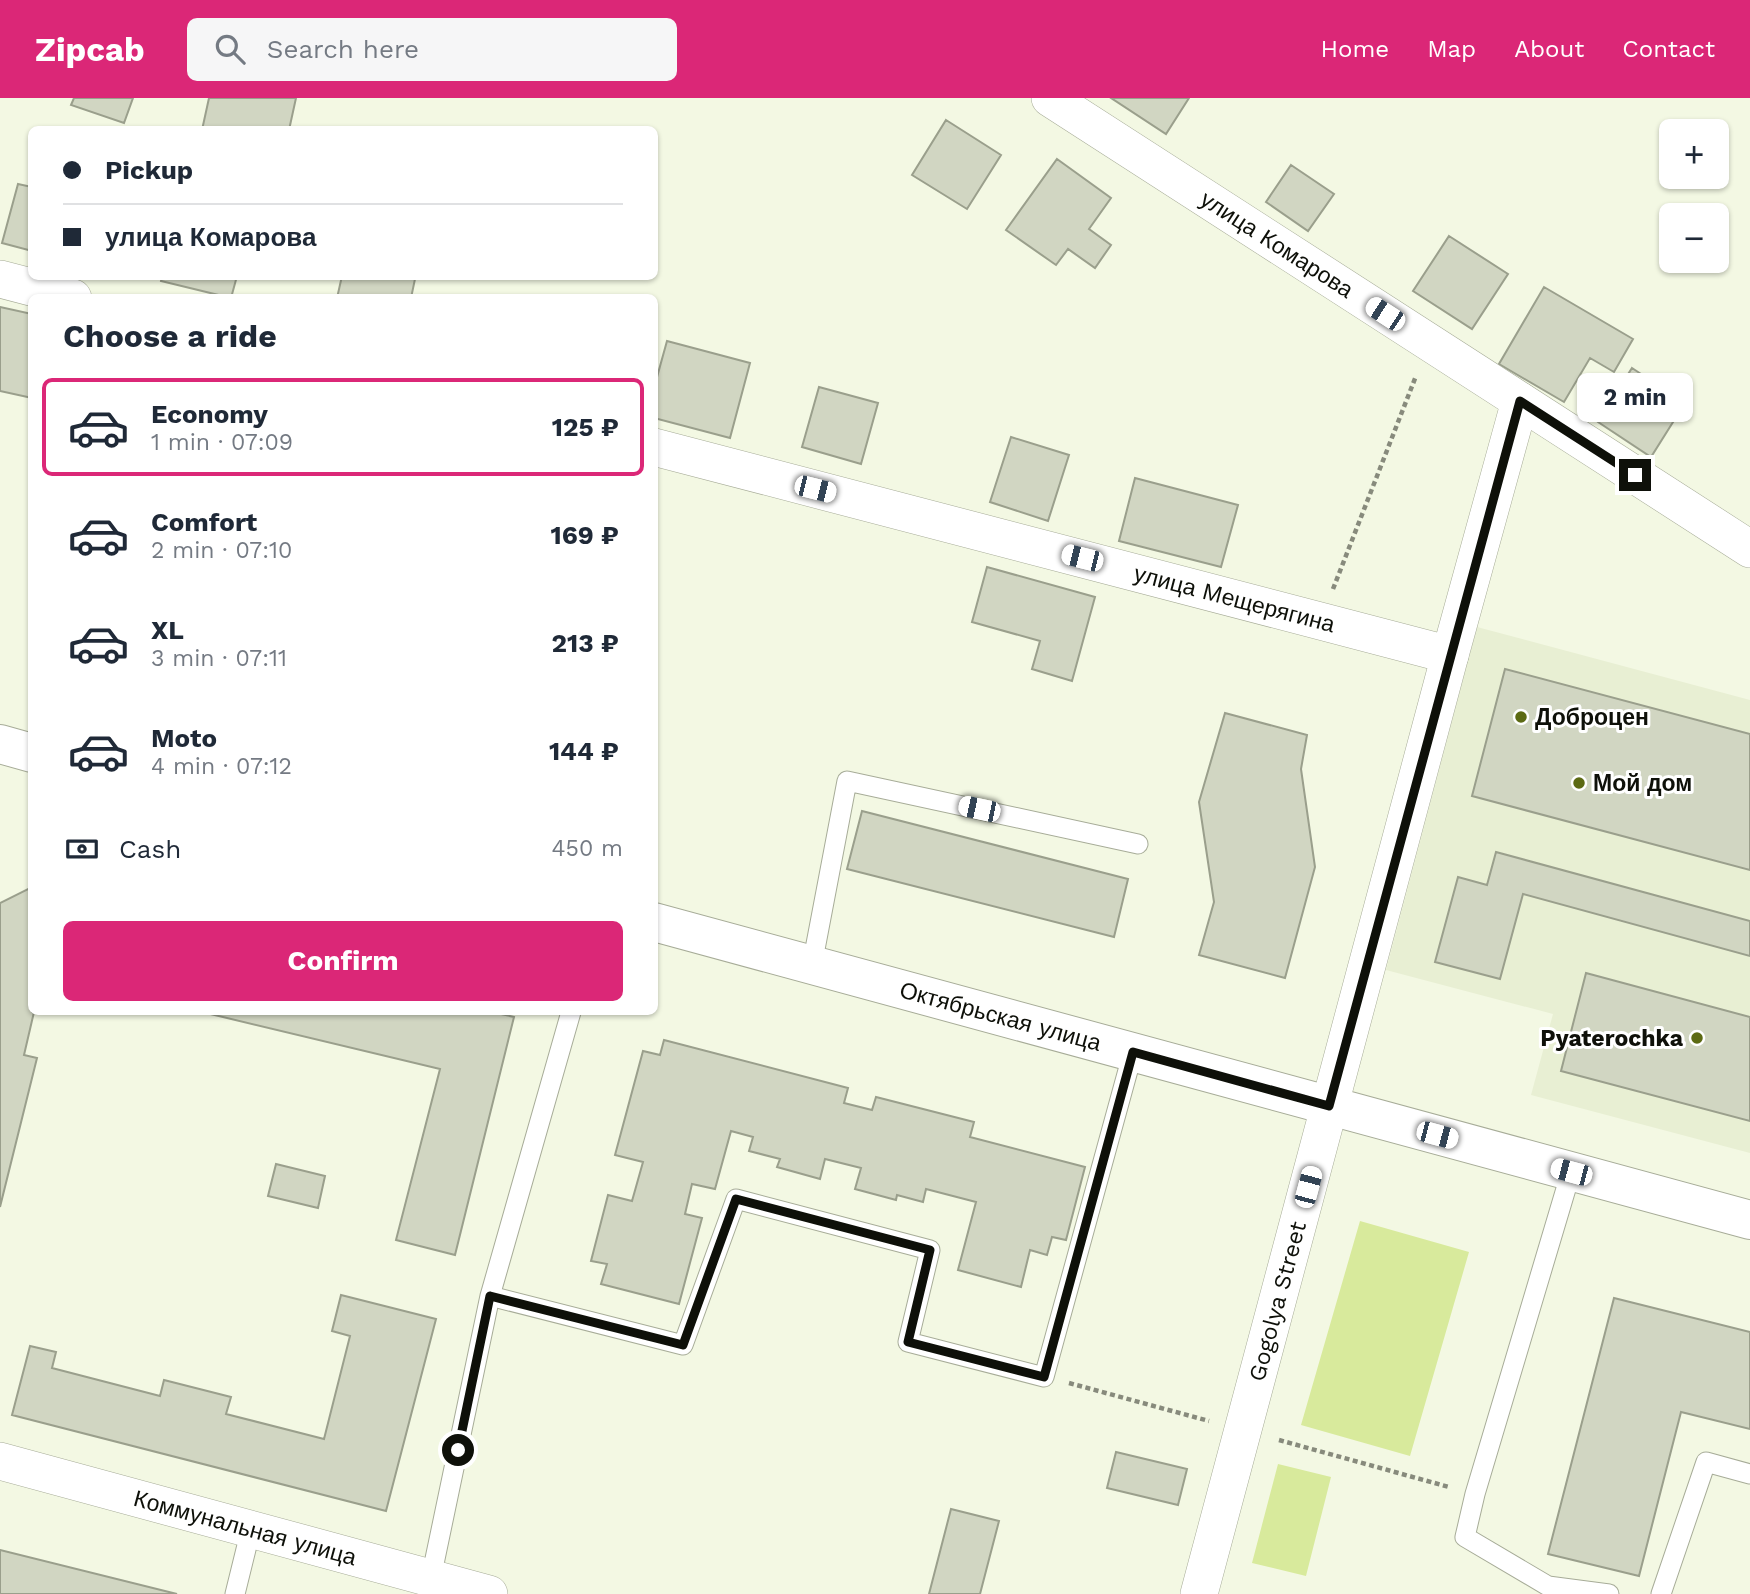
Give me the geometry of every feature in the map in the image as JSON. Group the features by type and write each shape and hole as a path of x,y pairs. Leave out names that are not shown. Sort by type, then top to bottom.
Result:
{"main road":[{"path":"0,744 28,752"},
{"name":"Октябрьская улица","path":"658,923 1750,1220"}],"street":[{"name":"улица Комарова","path":"1050,98 1750,549"},
{"path":"0,279 58,294"},
{"name":"Gogolya Street","path":"1199,1594 1520,401"},
{"name":"улица Мещерягина","path":"658,448 1450,654"},
{"name":"Коммунальная улица","path":"0,1461 489,1594"}],"lane":[{"path":"812,965 846,781 1138,844"},
{"path":"431,1578 490,1296 570,1015"},
{"path":"490,1296 683,1345 736,1199 930,1250 908,1342 1044,1377 1133,1052"},
{"path":"1571,1172 1475,1494 1465,1537 1548,1586 1609,1594"},
{"path":"1661,1594 1706,1462 1750,1474"},
{"path":"235,1594 251,1529"}],"path":[{"path":"1322,620 1429,342"}],"shaded area":[{"path":"1477,627 1750,700 1750,734 1505,669 1472,796 1750,870 1750,921 1487,885 1459,877 1435,962 1500,979 1523,894 1750,956 1750,1017 1587,974 1561,1071 1750,1121 1750,1153 1531,1095 1553,1014 1386,970"}],"green space":[{"path":"1360,1221 1469,1252 1410,1456 1301,1425"},
{"path":"1278,1464 1331,1477 1306,1576 1252,1563"}],"building":[{"path":"74,98 133,98 124,123 71,105"},
{"path":"209,98 296,98 290,126 203,126"},
{"path":"1111,98 1189,98 1166,134"},
{"path":"946,120 1001,155 967,209 912,175"},
{"path":"1057,159 1111,198 1089,229 1111,245 1095,268 1068,249 1056,265 1006,230"},
{"path":"1291,165 1334,194 1308,231 1266,202"},
{"path":"18,184 28,186 28,250 2,243"},
{"path":"1449,236 1508,274 1472,329 1413,291"},
{"path":"236,280 232,294 215,294 161,281"},
{"path":"341,280 415,280 412,294 338,294"},
{"path":"1544,287 1633,339 1614,372 1590,358 1564,402 1499,364"},
{"path":"0,307 28,313 28,397 0,391"},
{"path":"667,341 750,363 730,438 658,419 658,374"},
{"path":"1632,368 1685,403 1651,457 1598,422"},
{"path":"819,387 878,403 861,464 802,447"},
{"path":"1011,437 1069,455 1048,521 990,502"},
{"path":"1135,478 1238,505 1221,567 1119,541"},
{"path":"987,567 1095,597 1072,681 1032,669 1040,641 972,622"},
{"path":"1505,669 1750,734 1750,870 1472,796"},
{"path":"1225,713 1307,735 1301,769 1315,867 1285,978 1199,955 1214,902 1199,802"},
{"path":"862,811 1128,879 1114,937 847,869"},
{"path":"1496,852 1750,921 1750,956 1523,894 1500,979 1435,962 1458,877 1487,885"},
{"path":"28,889 28,1015 33,1015 24,1055 37,1058 0,1207 0,903"},
{"path":"1586,973 1750,1017 1750,1121 1561,1071"},
{"path":"215,1015 514,1017 455,1255 396,1240 440,1069"},
{"path":"664,1040 848,1088 844,1103 872,1110 876,1097 974,1122 970,1137 1085,1167 1066,1240 1052,1237 1047,1255 1030,1250 1021,1287 958,1270 976,1202 926,1189 923,1202 897,1195 896,1200 855,1189 861,1168 825,1159 820,1179 777,1167 780,1159 749,1151 753,1137 731,1131 715,1189 692,1184 685,1214 702,1218 679,1304 601,1284 607,1264 591,1261 608,1195 632,1201 643,1162 615,1155 643,1051 660,1055"},
{"path":"276,1164 325,1176 318,1208 268,1196"},
{"path":"341,1295 436,1319 386,1511 12,1415 30,1346 56,1352 52,1368 160,1396 164,1380 231,1397 226,1414 324,1439 350,1336 332,1331"},
{"path":"1614,1298 1750,1332 1750,1429 1681,1412 1639,1576 1548,1554"},
{"path":"1116,1452 1187,1469 1178,1505 1107,1488"},
{"path":"951,1509 999,1521 980,1594 929,1594"},
{"path":"0,1550 177,1594 0,1594"}],"place":[{"name":"Доброцен","path":"1521,717"},
{"name":"Мой дом","path":"1579,783"},
{"name":"Pyaterochka","path":"1697,1038"}],"route":[{"path":"458,1450 490,1296 683,1345 736,1199 930,1250 908,1342 1044,1377 1133,1052 1329,1106 1520,401 1635,475"}]}
